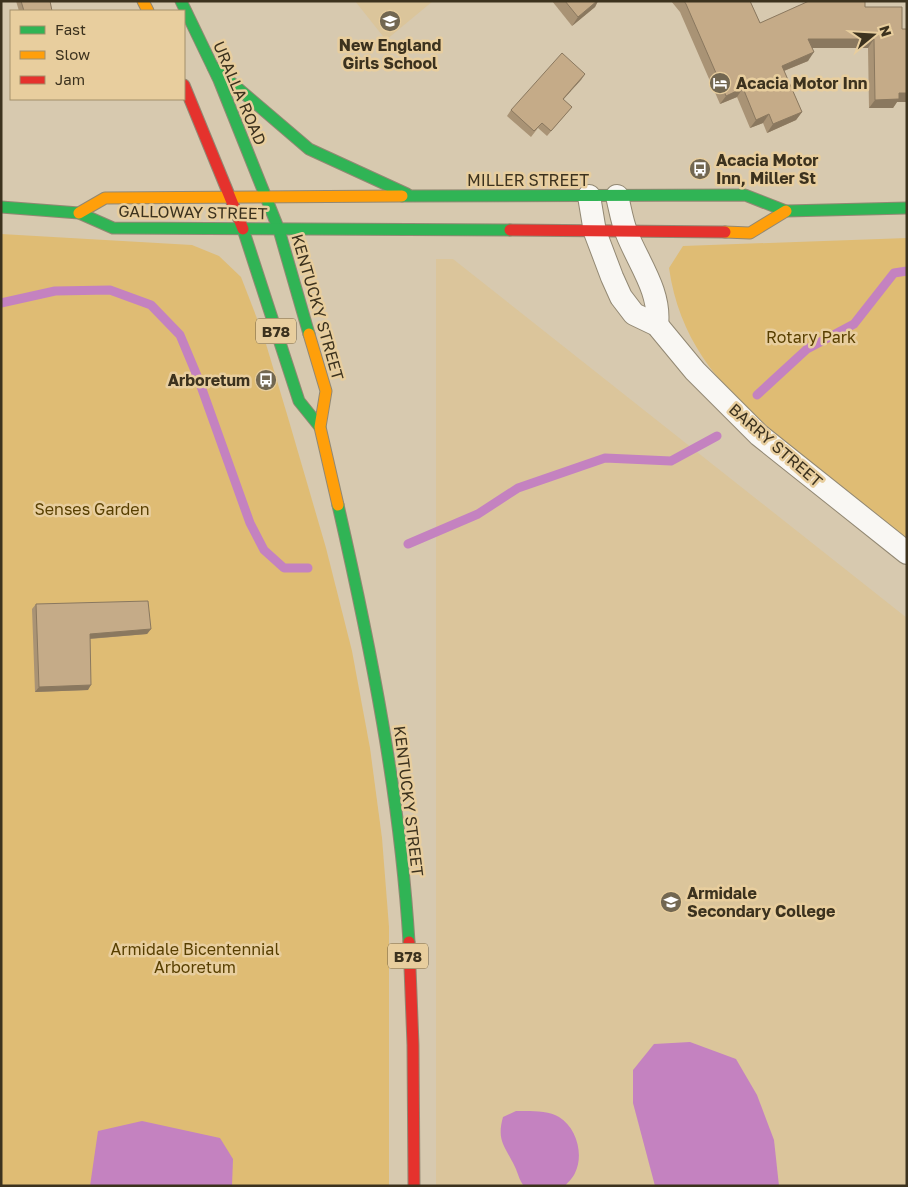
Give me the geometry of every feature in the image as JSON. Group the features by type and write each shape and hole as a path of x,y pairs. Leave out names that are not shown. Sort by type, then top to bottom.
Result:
{"main road":[{"name":"URALLA ROAD","path":"181,1 213,67 267,198"},
{"path":"213,67 309,149 413,197"},
{"name":"B78","path":"185,87 243,230"},
{"name":"MILLER STREET","path":"267,198 744,195 786,210 907,208"},
{"name":"GALLOWAY STREET","path":"79,213 105,198 267,198"},
{"name":"KENTUCKY STREET","path":"267,198 279,230 326,392 320,427 368,636 384,728 406,904 414,1095 414,1186"},
{"name":"GALLOWAY STREET","path":"1,207 79,213 113,228 279,230"},
{"path":"279,230 627,232 665,230 750,233 786,210"},
{"name":"KENTUCKY STREET","path":"243,230 299,401 320,427"}],"street":[{"name":"BARRY STREET","path":"589,196 595,232 621,297 634,314 657,325 695,371 759,435 907,553"},
{"path":"617,196 627,232 656,296 659,312 657,325"}],"shaded area":[{"name":"New England Girls School","path":"355,1 433,1 386,40"},
{"name":"Armidale Secondary College","path":"436,259 453,259 907,618 907,1186 436,1186"},
{"path":"690,1042 736,1059 757,1095 774,1140 779,1186 655,1186 633,1103 633,1070 654,1044"},
{"path":"516,1111 549,1113 559,1117 570,1128 577,1142 579,1158 574,1175 565,1186 524,1186 522,1184 501,1139 503,1117"},
{"path":"142,1121 220,1138 233,1159 232,1186 90,1186 98,1131"}],"green space":[{"name":"Armidale Bicentennial Arboretum","path":"1,234 192,245 219,256 241,277 263,334 326,548 352,651 370,748 382,838 389,927 389,1186 1,1186"},
{"name":"Rotary Park","path":"907,238 907,539 762,422 719,379 702,356 687,330 676,301 669,268 683,246"}],"building":[{"path":"21,1 50,1 52,10 24,10"},
{"path":"565,1 597,1 578,17"},
{"path":"684,1 750,1 760,23 809,1 865,1 865,7 902,7 902,29 907,29 907,93 899,93 899,99 875,100 874,39 808,39 814,52 782,66 802,112 773,124 769,114 756,120 743,88 726,96"},
{"path":"562,53 585,74 563,99 572,107 551,131 542,123 534,131 511,110"},
{"path":"148,601 151,629 90,634 91,685 39,687 36,604"}],"waterway":[{"path":"757,395 807,349 854,324 894,273 907,271"},
{"path":"1,303 55,291 110,290 151,305 180,335 198,378 250,523 264,550 284,568 308,568"},
{"path":"408,544 478,514 518,488 605,458 671,461 717,436"}],"traffic: fast":[{"path":"181,1 219,80 279,230 309,334"},
{"path":"213,67 309,149 407,194"},
{"path":"402,196 745,195 786,211 907,208"},
{"path":"1,207 79,213 113,228 510,230"},
{"path":"243,229 299,401 320,427"},
{"path":"338,505 373,668 391,777 399,832 409,942"}],"traffic: slow":[{"path":"143,1 148,10"},
{"path":"79,213 105,198 402,196"},
{"path":"725,232 750,233 786,211"},
{"path":"309,334 326,391 320,427 338,505"}],"traffic: jam":[{"path":"185,87 243,229"},
{"path":"510,230 725,232"},
{"path":"409,942 413,1045 414,1186"}],"place":[{"name":"New England Girls School","path":"390,21"},
{"name":"Acacia Motor Inn","path":"720,83"},
{"name":"Acacia Motor Inn, Miller St","path":"700,169"},
{"name":"Arboretum","path":"266,380"},
{"name":"Armidale Secondary College","path":"671,902"}],"park label":[{"name":"Senses Garden","path":"92,509"}]}
